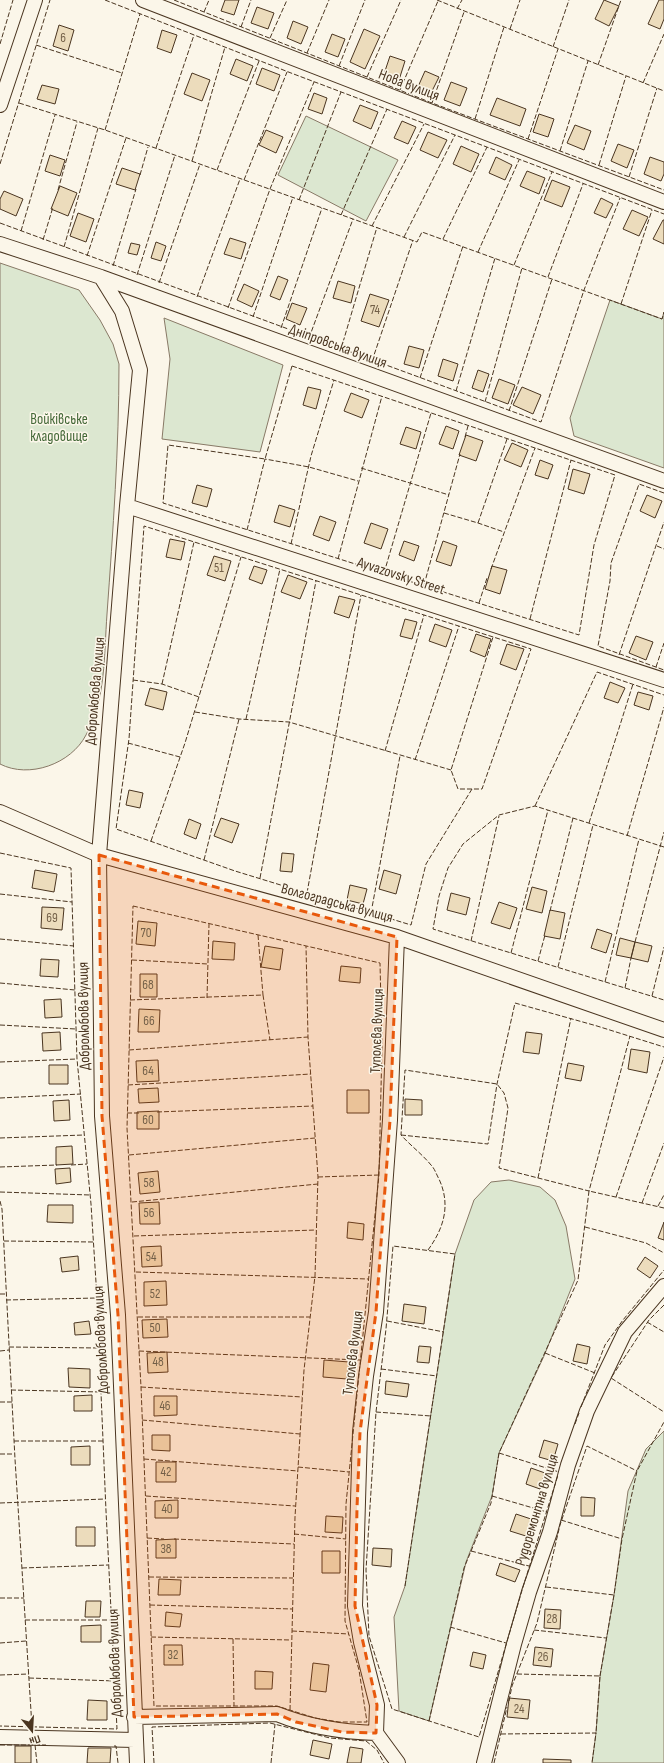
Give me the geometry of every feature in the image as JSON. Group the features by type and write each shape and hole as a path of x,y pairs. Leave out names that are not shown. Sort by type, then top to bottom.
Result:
{"street":[{"path":"0,105 35,0"},
{"name":"Нова вулиця","path":"143,0 664,202"},
{"name":"Дніпровська вулиця","path":"0,244 101,278 664,481"},
{"name":"Добролюбова вулиця","path":"101,278 122,311 140,370 127,506 99,855 102,1116 118,1315 137,1763"},
{"name":"Ayvazovsky Street","path":"127,506 664,680"},
{"name":"Волгоградська вулиця","path":"0,812 99,855 397,937 664,1030"},
{"name":"Туполєва вулиця","path":"376,1733 377,1705 361,1642 355,1606 357,1508 360,1432 366,1376 376,1312 390,1120 397,937"},
{"name":"Рудоремонтна вулиця","path":"484,1763 526,1600 550,1532 568,1466 587,1411 625,1332 664,1286"},
{"path":"134,1716 277,1714 296,1722 342,1732 376,1733 398,1763"},
{"path":"0,1737 135,1740"}],"highlighted area":[{"path":"99,855 397,937 390,1120 376,1312 360,1432 357,1508 355,1606 377,1705 376,1733 342,1732 296,1722 277,1714 134,1717 118,1315 102,1116"}],"green space":[{"path":"306,116 398,160 366,221 278,175"},
{"name":"Войківське кладовище","path":"0,263 79,290 100,320 113,344 119,364 117,458 101,692 93,721 79,745 60,761 36,769 24,770 11,768 0,764"},
{"path":"610,300 662,319 664,312 664,468 574,436 570,418"},
{"path":"164,318 283,365 260,452 162,439 170,359"},
{"path":"509,1180 540,1187 555,1200 566,1226 575,1279 544,1356 499,1453 492,1496 466,1562 429,1721 399,1711 394,1617 405,1586 455,1254 474,1200 491,1182"},
{"path":"664,1431 664,1763 592,1763 596,1733 600,1676 614,1595 628,1491 646,1449"}],"building":[{"path":"225,0 239,0 234,15 221,11"},
{"path":"604,0 619,6 609,26 595,19"},
{"path":"659,0 664,0 664,19 660,29 648,24"},
{"path":"257,7 274,13 268,29 251,23"},
{"path":"293,21 308,27 301,44 287,38"},
{"path":"59,25 74,30 68,51 53,46"},
{"path":"364,29 380,36 365,69 350,62"},
{"path":"162,30 177,35 171,53 157,48"},
{"path":"332,34 345,39 338,57 325,52"},
{"path":"390,56 405,61 399,80 384,74"},
{"path":"236,59 253,66 247,81 230,74"},
{"path":"262,68 280,75 274,91 256,84"},
{"path":"425,71 439,77 430,95 417,89"},
{"path":"192,73 210,80 202,101 184,94"},
{"path":"451,82 467,88 460,106 444,100"},
{"path":"42,85 59,89 55,104 37,99"},
{"path":"314,93 327,98 322,114 308,109"},
{"path":"497,98 526,109 520,126 490,115"},
{"path":"360,105 378,112 371,129 353,121"},
{"path":"539,114 554,119 548,137 533,132"},
{"path":"402,121 416,127 408,144 394,138"},
{"path":"575,125 591,131 584,150 567,143"},
{"path":"266,130 283,137 276,153 259,145"},
{"path":"428,132 447,140 438,158 420,150"},
{"path":"618,144 634,150 627,168 611,161"},
{"path":"461,146 479,154 471,172 453,164"},
{"path":"50,155 65,160 60,176 45,171"},
{"path":"496,157 512,165 505,180 489,173"},
{"path":"650,157 664,162 664,174 661,181 644,174"},
{"path":"122,168 140,174 135,190 116,184"},
{"path":"527,171 545,178 539,194 520,186"},
{"path":"552,180 570,187 562,207 544,200"},
{"path":"60,186 77,193 68,216 51,209"},
{"path":"4,191 23,199 16,216 0,209 0,199"},
{"path":"601,198 613,204 606,218 594,213"},
{"path":"632,210 648,217 639,236 623,229"},
{"path":"78,213 94,219 86,242 70,236"},
{"path":"664,220 664,244 653,239"},
{"path":"230,238 246,243 241,259 224,254"},
{"path":"156,242 166,246 161,261 151,258"},
{"path":"131,243 140,245 137,255 128,253"},
{"path":"278,276 288,280 280,300 270,296"},
{"path":"338,281 355,286 351,303 333,298"},
{"path":"244,284 259,291 252,307 237,300"},
{"path":"370,294 389,300 379,327 361,321"},
{"path":"292,303 307,308 300,325 286,319"},
{"path":"409,346 424,350 419,368 404,364"},
{"path":"443,359 458,364 453,381 438,376"},
{"path":"478,370 489,374 483,392 472,388"},
{"path":"499,379 515,385 508,404 492,398"},
{"path":"308,387 321,390 316,409 303,405"},
{"path":"522,387 541,395 533,414 513,405"},
{"path":"351,393 369,400 362,418 344,411"},
{"path":"446,426 459,431 453,449 439,444"},
{"path":"406,427 421,432 416,449 400,444"},
{"path":"466,435 483,441 476,461 459,455"},
{"path":"512,443 528,450 521,467 504,460"},
{"path":"540,460 553,465 548,479 535,475"},
{"path":"573,469 590,474 584,494 568,489"},
{"path":"197,485 212,489 207,507 192,503"},
{"path":"647,495 662,501 655,518 640,511"},
{"path":"279,505 295,510 290,527 274,522"},
{"path":"320,516 336,522 329,541 313,535"},
{"path":"371,523 388,529 381,549 364,543"},
{"path":"170,539 185,542 181,560 166,557"},
{"path":"404,541 419,546 414,561 399,555"},
{"path":"443,541 457,546 451,566 436,561"},
{"path":"214,556 231,561 225,581 207,575"},
{"path":"254,566 267,570 262,584 249,579"},
{"path":"492,566 507,570 500,594 485,589"},
{"path":"288,575 307,582 300,599 281,592"},
{"path":"339,596 355,600 349,618 334,613"},
{"path":"405,619 417,622 412,639 400,636"},
{"path":"435,624 452,630 446,647 429,641"},
{"path":"476,634 491,639 485,657 470,651"},
{"path":"636,636 653,642 646,660 629,653"},
{"path":"507,644 524,649 516,670 500,664"},
{"path":"610,682 625,688 618,703 604,698"},
{"path":"150,688 167,692 163,710 145,705"},
{"path":"638,692 653,696 649,710 634,705"},
{"path":"129,790 143,793 140,808 126,805"},
{"path":"221,818 239,824 232,843 214,836"},
{"path":"189,819 201,824 196,839 184,834"},
{"path":"282,853 294,854 292,872 280,871"},
{"path":"35,870 57,874 54,892 32,888"},
{"path":"384,870 401,875 396,894 379,889"},
{"path":"350,885 367,889 363,904 347,900"},
{"path":"532,887 547,891 542,913 526,909"},
{"path":"451,893 470,898 466,915 447,910"},
{"path":"499,902 517,908 510,929 491,923"},
{"path":"42,907 64,908 62,930 41,928"},
{"path":"550,910 565,913 560,939 544,936"},
{"path":"138,921 157,923 155,946 136,944"},
{"path":"597,929 612,934 606,953 591,948"},
{"path":"620,938 635,942 631,958 616,955"},
{"path":"213,941 235,943 234,960 212,959"},
{"path":"635,942 652,946 648,962 631,958"},
{"path":"265,946 283,949 280,970 261,967"},
{"path":"41,959 59,960 58,977 40,976"},
{"path":"341,966 361,968 360,983 339,981"},
{"path":"140,974 157,974 157,997 140,997"},
{"path":"61,999 62,1017 45,1018 44,1000"},
{"path":"139,1009 160,1010 159,1032 138,1032"},
{"path":"60,1032 61,1050 43,1051 42,1033"},
{"path":"526,1032 542,1034 539,1054 523,1052"},
{"path":"631,1049 650,1052 647,1073 628,1069"},
{"path":"158,1060 159,1081 137,1082 136,1061"},
{"path":"568,1063 584,1066 581,1081 565,1078"},
{"path":"49,1065 68,1065 68,1084 49,1084"},
{"path":"158,1088 159,1102 139,1103 138,1089"},
{"path":"347,1090 369,1090 369,1113 347,1113"},
{"path":"405,1099 422,1100 422,1115 405,1115"},
{"path":"69,1100 70,1120 54,1121 53,1101"},
{"path":"159,1111 159,1129 137,1129 137,1112"},
{"path":"72,1146 73,1164 56,1165 56,1147"},
{"path":"70,1168 71,1182 56,1184 55,1169"},
{"path":"158,1171 160,1192 140,1194 138,1173"},
{"path":"159,1202 160,1224 140,1224 139,1203"},
{"path":"48,1205 73,1205 73,1223 47,1222"},
{"path":"348,1222 364,1224 363,1240 347,1238"},
{"path":"664,1222 664,1240 658,1238"},
{"path":"161,1246 162,1266 142,1267 141,1247"},
{"path":"78,1256 79,1270 62,1272 60,1258"},
{"path":"645,1257 658,1266 650,1278 637,1269"},
{"path":"166,1281 167,1305 144,1306 144,1282"},
{"path":"404,1304 426,1307 424,1324 402,1321"},
{"path":"167,1319 168,1337 143,1338 142,1320"},
{"path":"89,1321 91,1334 75,1335 74,1323"},
{"path":"577,1344 590,1347 587,1364 573,1361"},
{"path":"419,1346 431,1347 429,1363 417,1362"},
{"path":"167,1352 168,1372 148,1373 147,1353"},
{"path":"324,1360 349,1362 347,1379 323,1377"},
{"path":"68,1368 90,1369 90,1388 69,1387"},
{"path":"386,1381 409,1384 407,1397 385,1394"},
{"path":"92,1395 92,1411 74,1411 74,1396"},
{"path":"154,1396 177,1396 177,1415 154,1416"},
{"path":"152,1435 170,1435 170,1451 152,1450"},
{"path":"544,1440 558,1444 553,1461 539,1457"},
{"path":"90,1446 90,1465 71,1465 71,1447"},
{"path":"156,1462 176,1462 176,1482 156,1482"},
{"path":"531,1468 545,1473 540,1489 526,1484"},
{"path":"581,1497 595,1498 594,1516 581,1516"},
{"path":"178,1500 178,1518 155,1518 155,1501"},
{"path":"516,1514 534,1520 529,1537 510,1531"},
{"path":"326,1516 343,1517 342,1533 325,1532"},
{"path":"76,1527 95,1527 95,1546 76,1546"},
{"path":"176,1539 176,1558 156,1558 156,1540"},
{"path":"373,1548 392,1549 391,1567 372,1565"},
{"path":"322,1551 340,1551 340,1573 322,1573"},
{"path":"500,1563 520,1570 515,1582 496,1575"},
{"path":"159,1579 181,1580 180,1595 158,1595"},
{"path":"86,1601 101,1601 100,1617 85,1617"},
{"path":"545,1609 561,1610 560,1629 544,1628"},
{"path":"166,1612 182,1614 180,1627 165,1626"},
{"path":"101,1625 101,1642 81,1642 81,1626"},
{"path":"164,1645 182,1645 183,1665 164,1665"},
{"path":"535,1647 553,1649 551,1667 533,1665"},
{"path":"473,1652 486,1655 483,1669 470,1666"},
{"path":"313,1663 329,1665 326,1692 310,1690"},
{"path":"255,1671 273,1672 272,1689 255,1689"},
{"path":"509,1698 530,1700 528,1719 507,1717"},
{"path":"88,1700 107,1701 107,1720 87,1720"},
{"path":"313,1740 332,1744 329,1759 310,1755"},
{"path":"15,1746 31,1746 31,1763 15,1763"},
{"path":"350,1747 363,1749 361,1763 347,1763"},
{"path":"88,1748 111,1748 110,1763 87,1763"},
{"path":"543,1759 571,1760 571,1763 543,1763"}],"fence":[{"path":"0,44 13,0"},
{"path":"0,164 50,0"},
{"path":"105,0 291,73 664,214"},
{"path":"174,0 432,103 664,190"},
{"path":"204,12 209,0"},
{"path":"241,27 251,0"},
{"path":"270,38 287,0"},
{"path":"307,53 329,0"},
{"path":"339,66 365,0"},
{"path":"367,77 401,0"},
{"path":"437,0 664,91"},
{"path":"457,9 462,0"},
{"path":"510,29 520,0"},
{"path":"553,47 569,0"},
{"path":"598,65 621,0"},
{"path":"400,90 438,1"},
{"path":"432,103 464,12"},
{"path":"105,130 140,14"},
{"path":"475,119 504,27"},
{"path":"643,83 664,34"},
{"path":"156,148 194,35"},
{"path":"36,45 122,73"},
{"path":"192,161 225,47"},
{"path":"528,139 558,49"},
{"path":"217,170 259,61"},
{"path":"560,151 588,61"},
{"path":"244,180 287,72"},
{"path":"599,165 626,76"},
{"path":"228,308 270,189 314,82"},
{"path":"629,177 657,88"},
{"path":"299,200 341,92"},
{"path":"19,103 105,130 417,242 422,232 662,319 664,312"},
{"path":"341,215 387,109"},
{"path":"21,231 55,115"},
{"path":"58,190 77,122"},
{"path":"372,226 424,124"},
{"path":"64,247 98,128"},
{"path":"404,237 455,135"},
{"path":"87,256 126,138"},
{"path":"140,175 148,147"},
{"path":"443,239 487,147"},
{"path":"137,275 175,155"},
{"path":"478,252 519,160"},
{"path":"159,283 200,164"},
{"path":"514,265 552,172"},
{"path":"197,297 240,179"},
{"path":"548,277 583,184"},
{"path":"113,266 136,189"},
{"path":"253,317 293,197"},
{"path":"0,223 541,422 584,290 620,198"},
{"path":"43,240 53,207"},
{"path":"281,328 322,208"},
{"path":"621,304 652,210"},
{"path":"309,338 353,219"},
{"path":"341,349 377,227"},
{"path":"372,361 413,240"},
{"path":"420,378 463,246"},
{"path":"456,391 495,258"},
{"path":"485,402 522,268"},
{"path":"509,411 552,279"},
{"path":"292,366 615,475 594,545 579,635 163,503 168,445 265,459 292,366"},
{"path":"291,544 311,456 334,380"},
{"path":"338,559 382,396"},
{"path":"384,573 431,413"},
{"path":"465,437 468,426"},
{"path":"478,523 507,439"},
{"path":"491,569 535,448"},
{"path":"424,585 460,454"},
{"path":"247,530 265,459 309,467 358,481"},
{"path":"530,619 571,460"},
{"path":"361,468 449,495"},
{"path":"664,493 639,484 611,563 610,581 598,646 664,670"},
{"path":"444,513 504,532"},
{"path":"619,655 664,522"},
{"path":"472,789 426,864 411,925 235,871 116,829 129,739 144,526 531,649 482,789 458,789 451,770 493,637"},
{"path":"162,684 194,542"},
{"path":"657,546 664,549"},
{"path":"151,841 185,743 241,557"},
{"path":"246,719 280,569"},
{"path":"479,603 487,578"},
{"path":"260,878 316,581"},
{"path":"307,893 361,595"},
{"path":"385,751 424,615"},
{"path":"415,760 459,626"},
{"path":"656,667 664,643"},
{"path":"535,806 597,672 664,695"},
{"path":"133,680 162,684 199,697"},
{"path":"589,823 633,684"},
{"path":"627,836 664,707"},
{"path":"195,712 239,719 289,722 451,770"},
{"path":"204,860 239,719"},
{"path":"128,743 180,757"},
{"path":"371,913 400,756"},
{"path":"664,847 535,806 499,815 463,844 448,868 439,896 433,929 664,1000"},
{"path":"511,953 548,810"},
{"path":"471,941 499,816"},
{"path":"550,911 573,818"},
{"path":"558,967 593,825"},
{"path":"635,942 664,832"},
{"path":"605,982 639,839"},
{"path":"0,853 71,868 77,1059 91,1204 97,1298 117,1729 0,1726"},
{"path":"0,894 72,902"},
{"path":"133,906 380,963 382,1046 379,1175 346,1504 345,1621 359,1670 367,1722 339,1722 315,1718 277,1706 154,1706 141,1387 127,1128 133,906"},
{"path":"207,998 209,924"},
{"path":"258,935 263,995"},
{"path":"538,961 545,935"},
{"path":"0,939 74,946"},
{"path":"290,1710 295,1517 304,1370 315,1276 318,1177 308,1037 306,946"},
{"path":"652,996 664,947"},
{"path":"625,988 631,958"},
{"path":"132,960 208,964"},
{"path":"0,983 75,990"},
{"path":"130,1000 263,995 270,1040"},
{"path":"401,1135 488,1144 497,1084 515,1003 664,1047"},
{"path":"538,1178 571,1018"},
{"path":"0,1025 76,1029"},
{"path":"428,1250 434,1242 442,1225 445,1198 443,1189 434,1168 401,1135 405,1070 497,1084 504,1093 508,1108 499,1168 589,1191 630,1036"},
{"path":"129,1050 308,1037"},
{"path":"616,1197 664,1057"},
{"path":"0,1062 77,1059"},
{"path":"128,1085 311,1074"},
{"path":"0,1098 81,1094"},
{"path":"157,1112 313,1106"},
{"path":"127,1113 139,1113"},
{"path":"0,1138 84,1135"},
{"path":"129,1155 315,1138"},
{"path":"642,1203 664,1143"},
{"path":"71,1165 87,1164"},
{"path":"0,1167 57,1165"},
{"path":"318,1177 379,1175"},
{"path":"132,1202 318,1184"},
{"path":"429,1721 464,1568 491,1503 499,1453 578,1280 589,1191 664,1208"},
{"path":"0,1192 90,1195"},
{"path":"658,1206 664,1195"},
{"path":"0,1201 2,1209 15,1459 32,1727"},
{"path":"585,1227 646,1243 664,1253"},
{"path":"134,1236 316,1230"},
{"path":"4,1241 93,1242"},
{"path":"405,1586 455,1254 393,1246 386,1329 376,1412 366,1570 369,1636 392,1709 479,1737 558,1475"},
{"path":"581,1407 605,1345 623,1320 664,1270"},
{"path":"136,1272 368,1279"},
{"path":"0,1294 7,1294"},
{"path":"6,1300 97,1298"},
{"path":"664,1305 649,1320 611,1378 664,1412"},
{"path":"138,1317 310,1317"},
{"path":"387,1321 444,1332"},
{"path":"647,1322 664,1332"},
{"path":"9,1347 99,1348"},
{"path":"0,1351 9,1350"},
{"path":"139,1351 360,1360"},
{"path":"545,1353 595,1373"},
{"path":"381,1369 437,1376"},
{"path":"141,1387 302,1397"},
{"path":"11,1390 101,1392"},
{"path":"0,1402 12,1402"},
{"path":"376,1412 431,1416"},
{"path":"575,1424 579,1413"},
{"path":"142,1420 300,1434"},
{"path":"600,1676 622,1539 637,1471 664,1422"},
{"path":"14,1441 103,1441"},
{"path":"509,1701 512,1686 537,1623 560,1525 587,1446 637,1471"},
{"path":"499,1453 559,1472"},
{"path":"0,1454 14,1454"},
{"path":"144,1459 298,1471"},
{"path":"298,1467 349,1472"},
{"path":"146,1496 295,1506"},
{"path":"492,1496 547,1512"},
{"path":"0,1503 105,1499"},
{"path":"561,1520 622,1539"},
{"path":"294,1534 346,1539"},
{"path":"147,1538 164,1539"},
{"path":"174,1539 294,1544"},
{"path":"471,1551 529,1566"},
{"path":"22,1568 108,1565"},
{"path":"149,1577 293,1578"},
{"path":"546,1587 614,1595"},
{"path":"0,1598 24,1598"},
{"path":"150,1605 292,1609"},
{"path":"25,1620 111,1620"},
{"path":"450,1627 506,1643"},
{"path":"534,1630 606,1638"},
{"path":"292,1631 349,1634"},
{"path":"151,1637 291,1640"},
{"path":"233,1639 234,1706"},
{"path":"0,1643 26,1641"},
{"path":"0,1675 29,1674"},
{"path":"517,1674 600,1676 596,1733"},
{"path":"29,1678 115,1681"},
{"path":"494,1763 507,1707"},
{"path":"154,1763 152,1727 270,1723 330,1738 366,1741 377,1750 384,1763"},
{"path":"271,1763 275,1724"},
{"path":"501,1734 596,1733 592,1763"},
{"path":"0,1745 46,1745"},
{"path":"35,1745 37,1763"},
{"path":"114,1746 116,1746 118,1763"}]}
